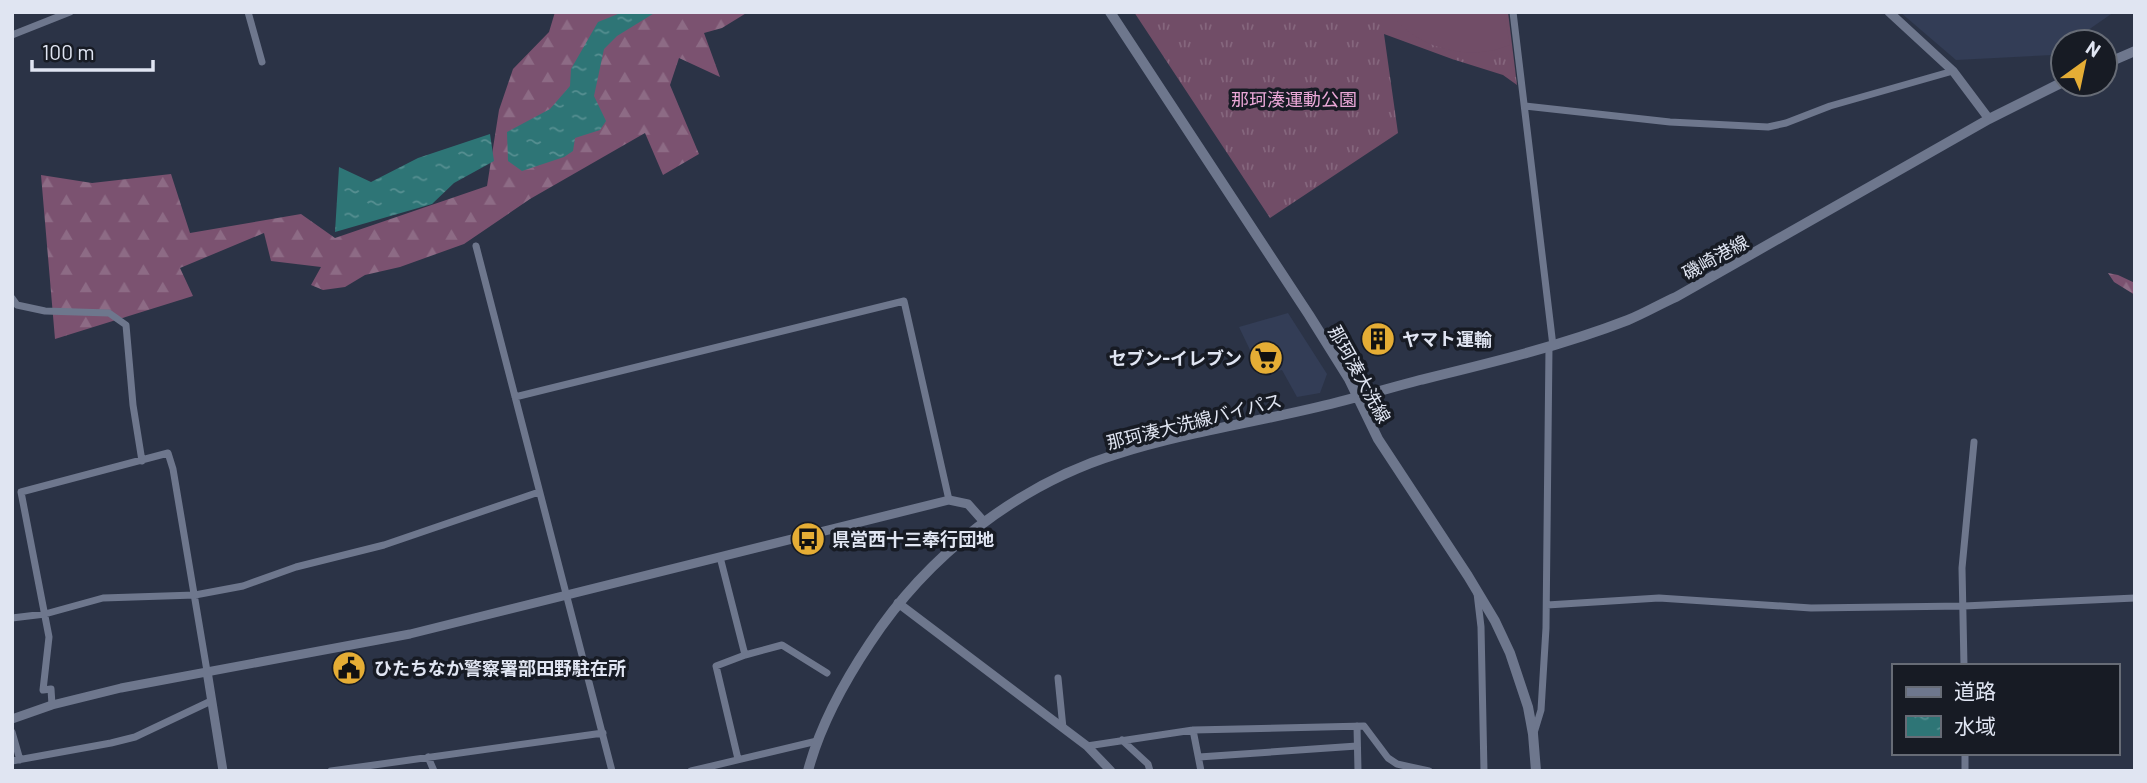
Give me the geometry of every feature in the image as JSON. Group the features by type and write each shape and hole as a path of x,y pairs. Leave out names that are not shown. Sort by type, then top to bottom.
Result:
{"main road":[{"name":"那珂湊大洗線","path":"1110,12 1309,315 1349,379 1378,439 1503,636 1528,706 1536,771"},
{"name":"磯崎港線","path":"1357,397 1551,346 1630,319 1676,297 1989,119 2049,89"},
{"name":"那珂湊大洗線バイパス","path":"808,771 817,741 849,676 898,603 944,556 984,522 1055,480 1116,454 1357,397"}],"street":[{"path":"12,35 71,12"},
{"path":"248,12 262,62"},
{"path":"1513,12 1551,346 1547,605 1542,710 1533,734"},
{"path":"1889,12 1953,71 1989,119"},
{"path":"1525,106 1703,124 1768,127 1786,124 1830,106 1953,71"},
{"path":"476,246 612,771"},
{"path":"12,298 17,305 45,311 109,313 126,325 133,405 142,461"},
{"path":"515,397 904,300 949,500"},
{"path":"1964,664 1962,568 1974,442"},
{"path":"52,705 51,690 43,690 49,637 21,492 168,453 195,596 223,771"},
{"path":"12,618 45,614 103,598 195,596 243,586 296,567 384,545 539,492"},
{"path":"12,719 52,705 121,688 410,634 949,500 968,504 984,522"},
{"path":"720,557 745,654"},
{"path":"1476,590 1481,627 1484,771"},
{"path":"1547,605 1659,598 1811,608 1964,606 2135,598"},
{"path":"898,603 1087,746 1111,771"},
{"path":"738,759 716,666 745,654 782,645 827,673"},
{"path":"1058,678 1063,728"},
{"path":"12,732 16,761 135,737 211,701"},
{"path":"1357,726 1358,771"},
{"path":"1087,746 1193,730 1364,726 1388,758 1397,764 1429,771"},
{"path":"1193,730 1201,771"},
{"path":"331,771 603,733"},
{"path":"1122,740 1148,764 1150,771"},
{"path":"691,771 817,741"},
{"path":"1199,757 1357,746"},
{"path":"428,757 434,771"}],"shaded area":[{"path":"1900,12 2114,12 2091,28 2049,28 2049,55 1956,60"},
{"path":"1288,313 1327,374 1320,393 1297,397 1282,370 1262,375 1239,327"}],"green space":[{"path":"555,12 748,12 722,28 704,33 720,77 679,58 670,85 699,154 663,175 645,133 530,199 464,244 400,267 365,275 345,287 323,290 311,285 321,267 271,261 264,233 180,268 193,296 55,339 41,175 92,183 171,174 190,233 301,214 335,238 487,186 499,110 513,69 549,32"},
{"name":"那珂湊運動公園","path":"1134,12 1508,12 1517,85 1503,75 1384,34 1398,133 1270,218"},
{"path":"1391,12 1504,12 1510,45 1492,51 1462,52 1448,49 1421,40 1399,23"},
{"path":"2108,273 2135,283 2135,295 2114,282"}],"water":[{"path":"623,12 656,12 617,36 604,49 594,96 606,121 600,130 575,138 573,151 564,157 522,171 508,161 507,132 550,109 570,86 571,69 598,22"},
{"path":"490,134 494,161 454,183 432,204 335,232 339,167 371,182 418,158"}],"place":[{"name":"ヤマト運輸","path":"1378,339"},
{"name":"セブン-イレブン","path":"1266,358"},
{"name":"県営西十三奉行団地","path":"808,539"},
{"name":"ひたちなか警察署部田野駐在所","path":"349,668"}]}
